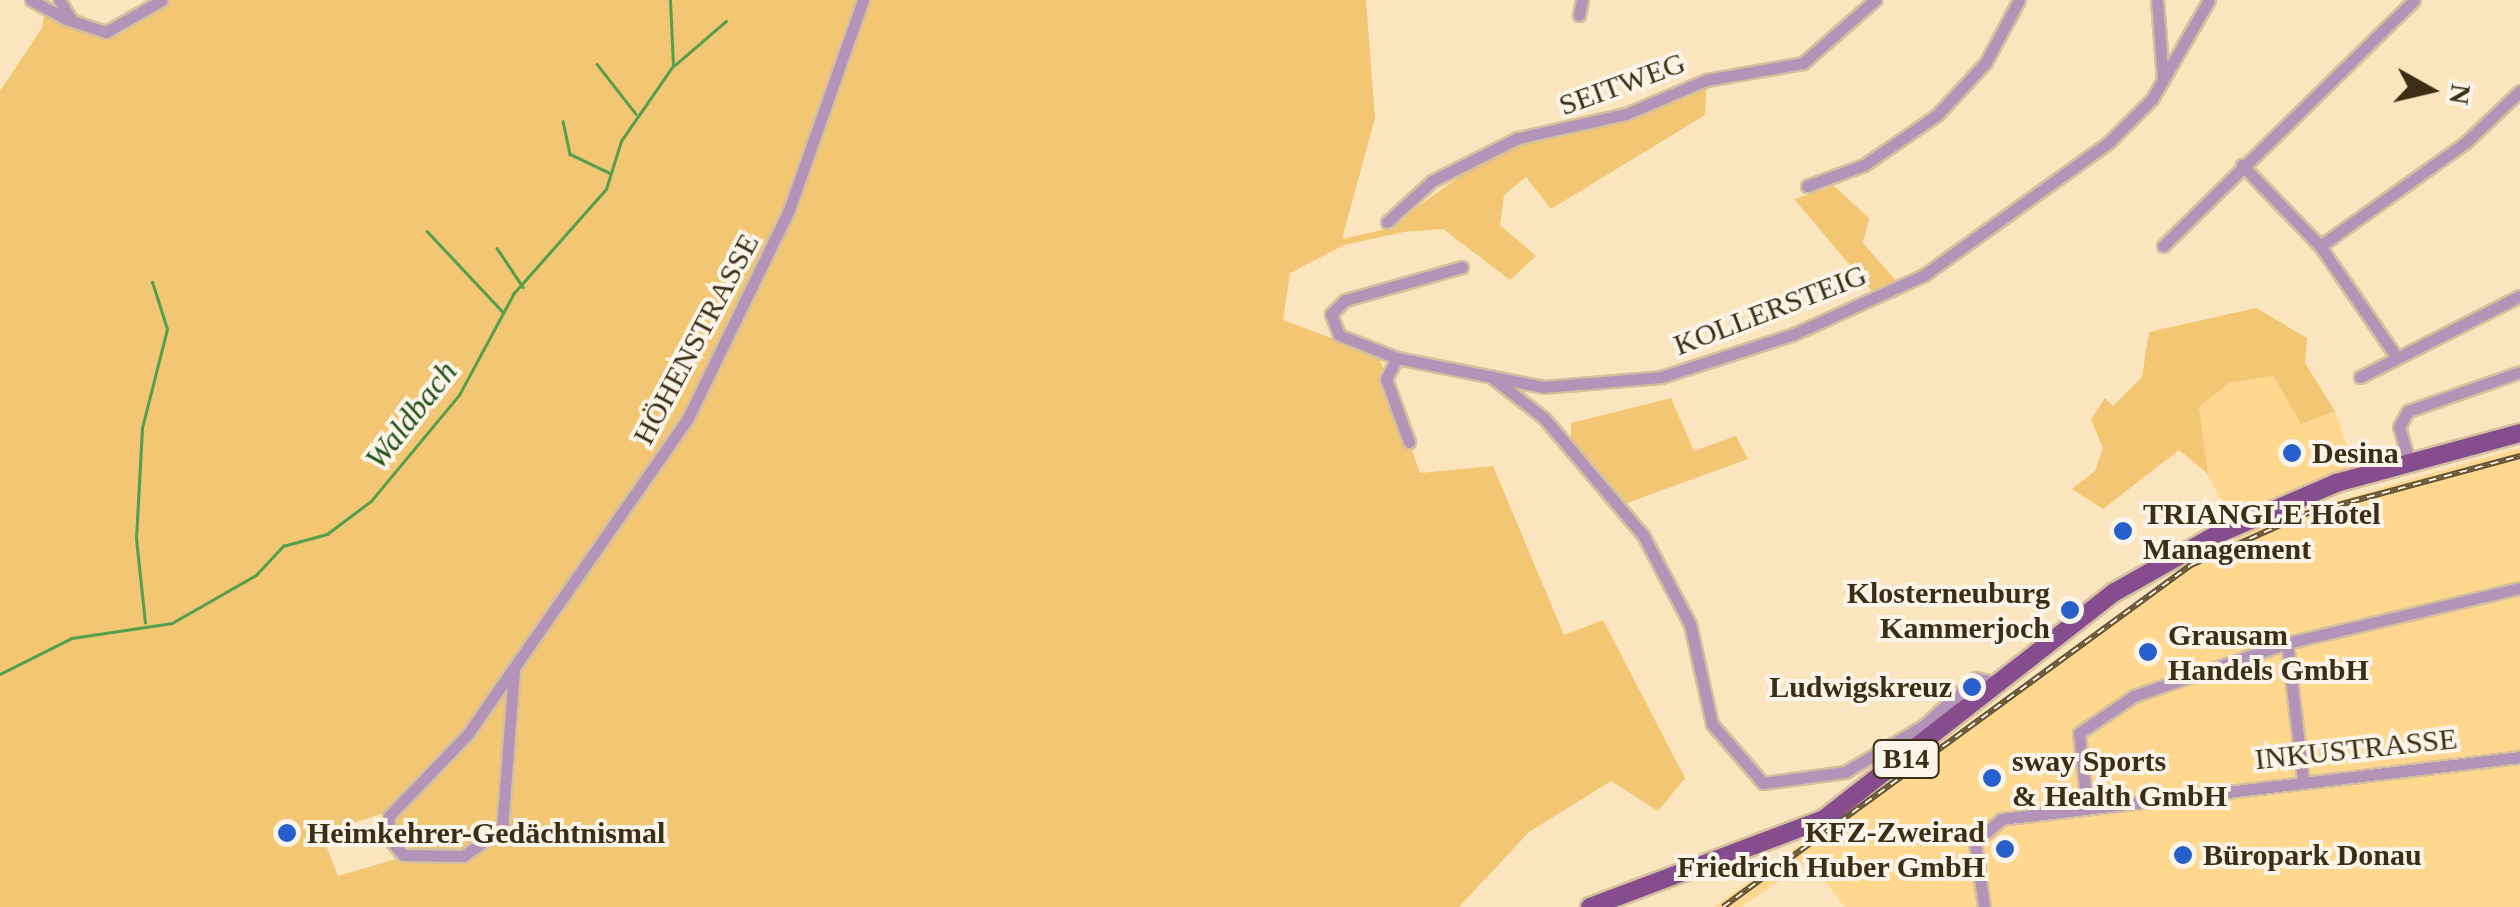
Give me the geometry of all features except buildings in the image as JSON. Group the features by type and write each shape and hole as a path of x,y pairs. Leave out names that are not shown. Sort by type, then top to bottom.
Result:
{"main road":[{"name":"B14","path":"1595,906 1824,819 2116,592 2183,552 2299,497 2408,461 2520,433"}],"street":[{"path":"31,0 81,26 114,32 162,0"},
{"path":"59,0 81,26"},
{"name":"HÖHENSTRASSE","path":"514,670 502,829 463,856 395,850 389,816 443,765 514,670 688,418 789,210 863,0"},
{"path":"1580,15 1582,0"},
{"name":"SEITWEG","path":"1388,222 1432,181 1518,138 1558,135 1706,80 1803,64 1875,0"},
{"path":"1806,186 1864,165 1937,116 1986,62 2020,0"},
{"path":"2158,0 2163,81"},
{"name":"KOLLERSTEIG","path":"1462,267 1338,304 1339,334 1397,358 1543,387 1661,377 1828,320 1924,276 2109,142 2163,81 2209,0"},
{"path":"2162,246 2414,0"},
{"path":"2320,246 2465,143 2520,90"},
{"path":"2242,165 2320,246 2396,356"},
{"path":"2360,378 2396,356 2520,296"},
{"path":"1397,358 1386,379 1409,442"},
{"path":"2408,461 2399,427 2408,411 2520,372"},
{"path":"1490,376 1544,418 1643,535 1690,624 1712,724 1763,783 1845,772 1932,719 1970,682 2002,684"},
{"path":"2087,808 2080,742 2084,724 2134,696 2287,643 2520,588"},
{"path":"2287,643 2303,780"},
{"name":"INKUSTRASSE","path":"1984,907 1975,853 1982,829 2087,808 2520,757"}],"shaded area":[{"path":"47,0 112,29 158,0 1366,0 1375,118 1342,239 1386,229 1514,138 1552,135 1707,79 1705,115 1551,209 1526,177 1504,195 1500,225 1536,256 1510,280 1443,229 1404,232 1344,245 1290,273 1283,320 1379,356 1420,473 1493,466 1564,635 1603,620 1685,778 1658,811 1611,781 1529,832 1459,907 0,907 0,91 42,28","holes":["385,813 396,859 338,876 321,833"]},
{"path":"1834,186 1869,218 1863,243 1905,291 1869,308 1871,290 1794,199"},
{"path":"2256,308 2307,338 2305,363 2335,411 2301,424 2273,376 2229,383 2199,407 2208,474 2179,450 2103,509 2072,489 2095,471 2103,448 2091,420 2105,398 2113,406 2142,377 2149,332"},
{"path":"2273,376 2301,424 2335,411 2354,465 2228,516 2208,474 2199,406 2229,383"},
{"path":"1671,398 1694,451 1736,436 1748,459 1627,503 1571,439 1571,423"},
{"path":"2520,448 2520,907 1845,907 1809,861 1741,907 1714,907 2202,555 2288,515"}],"waterway":[{"name":"Waldbach","path":"0,674 72,638 172,623 256,575 283,546 327,534 371,501 459,395 514,293 606,189 621,141 673,66 670,0"},
{"path":"675,65 726,21"},
{"path":"597,64 636,114"},
{"path":"563,121 570,154 610,173"},
{"path":"427,231 503,312"},
{"path":"497,248 523,287"},
{"path":"145,623 136,539 142,428 167,329 152,282"}],"railway":[{"path":"1723,907 2191,565 2305,514 2520,456"}],"place":[{"name":"Desina","path":"2292,453"},
{"name":"TRIANGLE Hotel Management","path":"2123,531"},
{"name":"Klosterneuburg Kammerjoch","path":"2070,610"},
{"name":"Grausam Handels GmbH","path":"2148,652"},
{"name":"Ludwigskreuz","path":"1972,687"},
{"name":"sway Sports & Health GmbH","path":"1992,778"},
{"name":"Heimkehrer-Gedächtnismal","path":"287,833"},
{"name":"KFZ-Zweirad Friedrich Huber GmbH","path":"2005,849"},
{"name":"Büropark Donau","path":"2183,855"}]}
